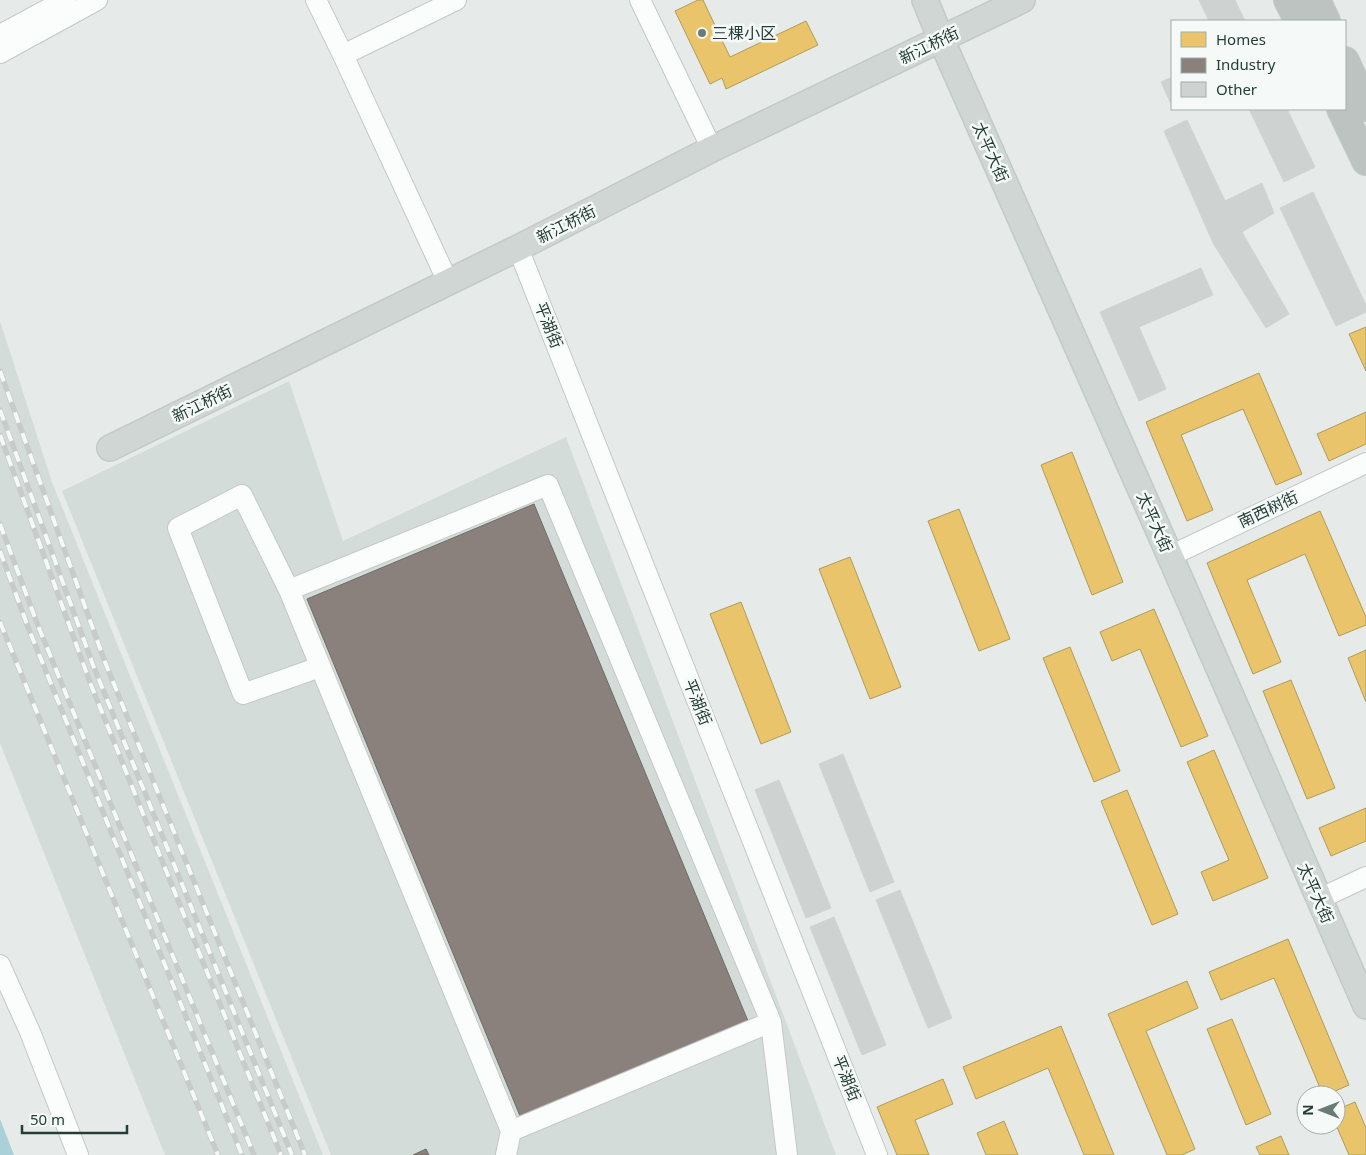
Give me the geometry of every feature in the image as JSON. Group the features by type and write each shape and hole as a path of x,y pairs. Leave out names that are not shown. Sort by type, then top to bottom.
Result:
{"highway":[{"path":"1288,0 1298,20"},
{"path":"1316,0 1326,20"},
{"path":"1346,63 1366,106"},
{"path":"1341,110 1366,161"}],"main road":[{"name":"太平大街","path":"926,0 941,39 1170,556 1366,1006"},
{"name":"新江桥街","path":"110,448 518,248 712,148 1022,0"}],"street":[{"path":"0,34 65,0"},
{"path":"0,53 97,0"},
{"path":"316,0 344,55 448,282"},
{"path":"344,55 456,0"},
{"path":"640,0 712,148"},
{"name":"平湖街","path":"518,248 877,1155"},
{"name":"南西树街","path":"1170,556 1366,463"},
{"path":"289,590 548,485 771,1022 787,1155"},
{"path":"320,668 243,694 178,528 242,495 289,590 511,1131 506,1155"},
{"path":"1318,899 1366,877"},
{"path":"0,965 30,1032 78,1155"},
{"path":"511,1131 771,1022"}],"shaded area":[{"path":"0,321 52,482 323,1155 165,1155 0,743"},
{"path":"289,381 343,541 566,437 836,1155 331,1155 62,491"}],"water":[{"path":"0,1119 14,1155 0,1155"}],"building: Homes":[{"name":"三棵小区","path":"698,0 703,0 730,57 806,21 818,45 726,89 722,78 710,84 675,11"},
{"path":"1366,327 1366,371 1349,334"},
{"path":"1259,373 1302,474 1276,485 1243,409 1181,435 1213,510 1187,521 1146,422"},
{"path":"1366,412 1366,444 1329,461 1317,434"},
{"path":"1072,452 1123,582 1092,595 1041,465"},
{"path":"959,509 1010,639 979,651 928,521"},
{"path":"1320,511 1366,617 1366,625 1339,636 1305,554 1247,580 1281,662 1253,674 1207,563"},
{"path":"850,557 901,687 870,699 819,569"},
{"path":"741,602 791,732 761,744 710,614"},
{"path":"1154,609 1208,736 1181,747 1140,649 1112,661 1100,632"},
{"path":"1070,647 1120,771 1094,782 1043,658"},
{"path":"1366,650 1366,702 1348,658"},
{"path":"1291,680 1335,788 1307,799 1263,691"},
{"path":"1214,750 1268,878 1213,901 1201,872 1229,860 1187,762"},
{"path":"1127,790 1178,914 1152,925 1101,801"},
{"path":"1366,808 1366,841 1331,856 1319,828"},
{"path":"1288,939 1349,1085 1319,1085 1274,978 1221,1000 1209,972"},
{"path":"1187,981 1198,1008 1146,1031 1195,1149 1182,1155 1167,1155 1108,1014"},
{"path":"1232,1019 1271,1114 1246,1125 1207,1029"},
{"path":"1061,1026 1114,1155 1084,1155 1048,1068 976,1099 963,1067"},
{"path":"943,1079 953,1104 915,1120 929,1155 897,1155 877,1107"},
{"path":"1355,1102 1366,1128 1366,1155 1349,1155 1340,1135 1346,1135 1346,1106"},
{"path":"1004,1121 1018,1155 986,1155 977,1133"},
{"path":"1281,1136 1289,1155 1260,1155 1256,1147"}],"building: Industry":[{"path":"534,504 748,1021 520,1116 307,599"},
{"path":"426,1149 429,1155 413,1155"}],"building: Other":[{"path":"1199,0 1235,0 1245,20 1209,20"},
{"path":"1171,77 1171,104 1161,82"},
{"path":"1249,110 1287,110 1315,167 1284,182"},
{"path":"1187,120 1225,201 1262,183 1274,213 1242,232 1289,314 1266,328 1213,243 1164,131"},
{"path":"1313,192 1366,305 1366,312 1336,326 1280,208"},
{"path":"1201,268 1213,295 1139,327 1166,389 1139,401 1100,312"},
{"path":"843,754 894,882 870,892 819,764"},
{"path":"779,780 831,908 806,918 755,790"},
{"path":"900,890 952,1018 928,1028 876,900"},
{"path":"834,917 886,1045 862,1055 810,927"}],"railway":[{"path":"0,371 105,662 305,1155"},
{"path":"0,410 93,665 292,1155"},
{"path":"0,435 91,685 281,1155"},
{"path":"0,524 37,623 254,1155"},
{"path":"0,551 28,627 242,1155"},
{"path":"0,622 218,1155"}],"place":[{"name":"三棵小区","path":"702,33"}]}
